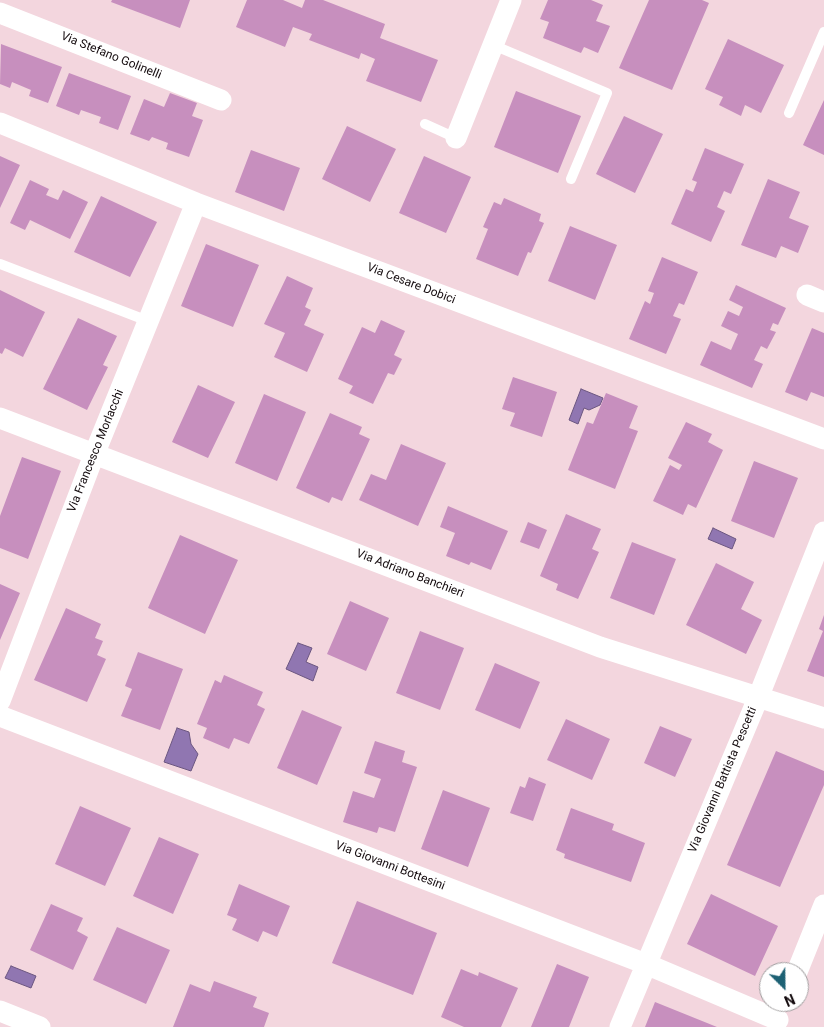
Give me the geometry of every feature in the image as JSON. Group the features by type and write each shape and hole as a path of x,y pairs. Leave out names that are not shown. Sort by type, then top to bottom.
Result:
{"street":[{"path":"456,138 511,0"},
{"name":"Via Stefano Golinelli","path":"0,13 221,100"},
{"name":"Via Cesare Dobici","path":"0,123 196,203 824,439"},
{"name":"Via Francesco Morlacchi","path":"0,701 94,455 196,203"},
{"name":"Via Adriano Banchieri","path":"0,418 591,643 824,718"},
{"name":"Via Giovanni Battista Pescetti","path":"620,1027 758,698 824,532"},
{"name":"Via Giovanni Bottesini","path":"0,716 779,1016"},
{"path":"801,962 824,904"},
{"path":"0,1012 40,1027"}],"lane":[{"path":"789,113 824,32"},
{"path":"493,45 607,93 571,179"},
{"path":"425,124 456,138"},
{"path":"0,264 148,321"}],"shaded area":[{"path":"581,389 603,398 600,405 589,410 584,408 578,424 569,420"},
{"path":"713,528 736,539 732,549 708,539"},
{"path":"298,643 312,648 306,662 318,667 313,681 286,669"},
{"path":"177,728 189,732 191,744 198,754 191,771 164,762"},
{"path":"11,966 36,976 31,988 5,978"}],"building":[{"path":"112,0 190,0 180,28 111,2"},
{"path":"247,0 283,0 302,8 305,0 323,0 385,24 380,38 438,60 421,102 366,81 375,59 361,53 359,59 309,40 312,34 293,27 285,47 236,27"},
{"path":"548,0 591,0 603,5 596,21 610,26 598,53 584,47 581,53 543,38 549,22 540,19"},
{"path":"649,0 702,0 709,3 672,90 619,68"},
{"path":"728,39 784,65 761,113 745,105 741,116 719,105 723,97 705,89"},
{"path":"1,44 62,67 48,103 29,96 31,90 12,82 10,88 0,84"},
{"path":"69,73 131,96 118,130 99,123 101,117 81,110 79,115 56,106"},
{"path":"516,91 581,116 558,173 494,147"},
{"path":"170,93 197,103 192,116 203,120 189,157 166,149 168,143 152,137 149,141 130,134 144,99 164,107"},
{"path":"824,100 824,155 803,145"},
{"path":"624,116 663,134 635,193 596,174"},
{"path":"347,126 396,149 370,202 322,179"},
{"path":"705,148 744,164 731,194 724,191 717,207 725,211 711,242 671,224 686,189 693,192 697,182 692,180"},
{"path":"251,150 300,168 284,211 235,192"},
{"path":"0,156 20,165 0,208"},
{"path":"424,156 471,177 446,233 399,213"},
{"path":"768,179 800,192 789,218 809,226 798,253 781,246 776,258 741,245"},
{"path":"30,180 49,189 46,195 58,200 63,190 88,202 70,239 30,220 25,230 10,223"},
{"path":"101,196 157,222 130,277 74,252"},
{"path":"504,198 541,214 539,221 544,223 531,253 528,252 518,276 476,259 488,229 483,227 494,202 501,205"},
{"path":"570,226 617,245 595,300 548,281"},
{"path":"206,244 259,265 233,327 181,306"},
{"path":"662,257 698,272 684,305 679,303 673,316 681,319 666,354 629,339 645,301 650,304 654,293 648,291"},
{"path":"287,276 313,288 305,307 311,310 304,325 324,334 307,372 274,357 285,333 264,324"},
{"path":"736,285 786,308 778,325 773,323 770,330 776,332 767,349 761,346 754,360 763,364 752,388 700,365 711,341 731,350 738,334 721,326 728,311 739,316 743,307 729,300"},
{"path":"0,290 45,312 23,357 5,348 2,354 0,353"},
{"path":"78,318 117,336 103,365 108,367 87,410 43,389"},
{"path":"381,320 405,331 394,355 402,359 394,375 388,373 373,404 349,393 353,386 338,379 362,327 375,333"},
{"path":"812,328 824,333 824,397 811,392 807,401 785,392"},
{"path":"513,377 557,392 542,437 510,426 515,413 502,409"},
{"path":"198,385 235,402 208,458 172,442"},
{"path":"606,393 638,406 629,428 638,431 615,489 568,470 587,422 593,424"},
{"path":"264,394 306,412 277,481 235,463"},
{"path":"330,413 362,427 359,434 370,439 342,501 332,497 329,503 296,488"},
{"path":"686,422 712,434 708,442 723,450 696,508 688,504 683,515 653,501 670,465 679,470 682,465 668,458"},
{"path":"401,444 446,463 418,526 359,500 371,474 386,480"},
{"path":"22,457 61,471 28,559 0,548 0,516"},
{"path":"754,461 798,478 774,538 731,521"},
{"path":"448,506 508,531 491,570 471,562 469,565 446,556 455,533 440,527"},
{"path":"566,514 601,529 592,549 599,552 578,599 556,590 558,584 540,576"},
{"path":"528,522 547,530 539,549 520,542"},
{"path":"180,535 238,560 205,634 148,608"},
{"path":"632,542 676,559 654,615 610,598"},
{"path":"716,563 754,582 741,609 762,620 746,654 686,625"},
{"path":"0,584 20,593 0,640"},
{"path":"350,601 389,618 366,671 327,654"},
{"path":"66,608 101,624 95,638 103,641 97,655 106,659 87,702 34,680"},
{"path":"824,615 824,677 807,671 823,631 819,629"},
{"path":"420,631 464,648 440,710 396,693"},
{"path":"138,652 183,669 160,730 121,716 132,689 125,686"},
{"path":"495,663 540,682 520,729 475,710"},
{"path":"224,675 263,692 257,705 265,709 249,744 234,738 229,749 203,738 207,728 197,724 215,680 221,683"},
{"path":"302,710 342,727 317,785 277,768"},
{"path":"566,719 610,739 592,780 547,760"},
{"path":"660,726 692,739 675,777 644,763"},
{"path":"375,741 405,751 402,762 417,767 395,832 379,827 377,833 343,822 353,791 374,798 381,779 364,773"},
{"path":"776,751 824,771 824,785 780,887 727,865"},
{"path":"529,777 546,784 533,821 510,813 520,786 525,788"},
{"path":"443,790 490,808 468,867 421,849"},
{"path":"80,806 131,828 105,886 55,864"},
{"path":"571,808 614,824 612,830 645,843 631,882 564,858 565,854 556,850"},
{"path":"159,837 199,854 173,914 133,896"},
{"path":"239,884 290,906 277,937 263,931 258,942 232,930 237,919 227,915"},
{"path":"711,894 778,926 761,962 759,962 755,976 687,944"},
{"path":"357,901 437,933 413,995 332,963"},
{"path":"51,904 83,918 77,931 88,937 73,970 30,950"},
{"path":"117,927 170,950 146,1004 93,980"},
{"path":"557,964 589,977 569,1027 531,1027"},
{"path":"461,969 478,976 479,972 518,988 501,1027 464,1027 441,1017"},
{"path":"214,981 257,997 253,1007 269,1013 264,1027 173,1027 190,984 210,992"},
{"path":"655,1002 717,1027 645,1027"}]}
